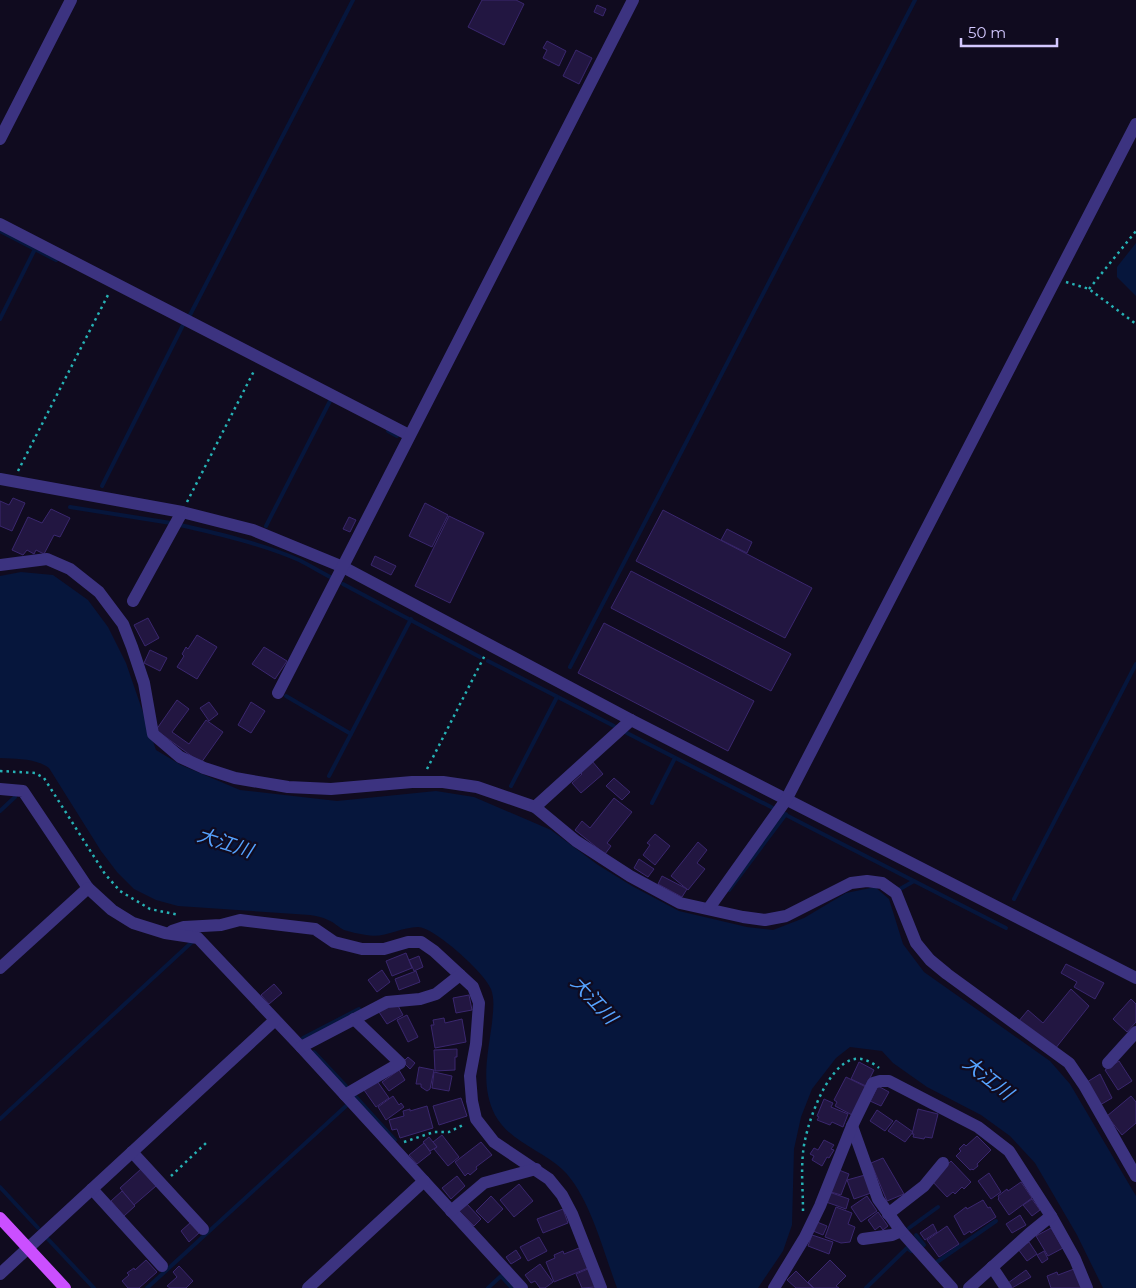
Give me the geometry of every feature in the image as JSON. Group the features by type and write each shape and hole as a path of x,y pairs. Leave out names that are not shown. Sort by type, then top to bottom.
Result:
{"main road":[{"path":"0,1218 65,1288"}],"street":[{"path":"0,139 72,0"},
{"path":"278,693 633,0"},
{"path":"709,908 786,800 1136,124"},
{"path":"0,224 409,435"},
{"path":"6,480 182,512 252,530 343,567 631,720 1136,978"},
{"path":"133,601 182,512"},
{"path":"0,565 47,559 70,569 100,592 124,624 144,683 153,734 180,757 204,768 235,778 288,787 331,789 412,782 443,782 477,788 535,807 576,840 630,876 680,903 743,917 765,920 786,916 850,883 867,880 890,887 896,893 916,944 930,960 1069,1063 1084,1084 1136,1176"},
{"path":"535,807 631,720"},
{"path":"0,789 23,791 88,888 112,910 134,923 165,933 198,938 301,1047 522,1288"},
{"path":"0,968 88,888"},
{"path":"165,933 184,927 221,925 240,920 315,929 334,942 362,948 384,949 408,942 421,942 434,951 473,987 479,1003 476,1044 470,1076 476,1119 494,1142 549,1179 572,1214 601,1288"},
{"path":"301,1047 387,1002 420,999 436,994 460,975"},
{"path":"345,1095 400,1063 354,1019"},
{"path":"0,1274 275,1020"},
{"path":"1108,1063 1136,1032"},
{"path":"774,1288 805,1237 842,1154 852,1126 873,1083 880,1081 889,1082 978,1127 1009,1151 1052,1216 1075,1258 1087,1288"},
{"path":"852,1126 878,1199 901,1231 952,1288"},
{"path":"132,1152 203,1229"},
{"path":"888,1214 924,1186 943,1163"},
{"path":"451,1211 484,1183 536,1169"},
{"path":"308,1288 424,1181"},
{"path":"92,1188 162,1266"},
{"path":"969,1288 1030,1233 1052,1216"},
{"path":"864,1239 892,1235 901,1231"},
{"path":"992,1267 1006,1288"}],"path":[{"path":"1089,289 1136,231"},
{"path":"1055,279 1089,289 1136,324"},
{"path":"6,480 114,283"},
{"path":"182,512 260,358"},
{"path":"427,770 490,646"},
{"path":"0,771 35,773 44,778 105,874 120,890 150,909 183,916"},
{"path":"803,1211 803,1152 809,1123 824,1088 843,1064 852,1059 861,1059 874,1064 886,1073 889,1082"},
{"path":"392,1146 434,1132 449,1132 476,1119"},
{"path":"162,1184 206,1143"}],"water":[{"path":"1136,243 1136,296 1117,277 1117,267"},
{"name":"大江川","path":"21,572 53,575 88,600 108,627 126,663 156,750 181,765 240,790 337,801 436,791 474,797 551,830 598,865 679,911 747,927 773,930 804,918 846,893 875,887 889,899 903,944 924,972 1050,1061 1070,1084 1136,1196 1136,1288 1103,1288 1077,1235 1035,1163 1010,1136 981,1115 927,1087 893,1063 882,1051 850,1047 836,1058 812,1089 801,1117 794,1149 792,1225 783,1251 758,1288 617,1288 588,1208 572,1180 554,1162 508,1132 495,1115 490,1104 486,1081 493,1010 491,989 469,962 447,942 435,934 418,927 373,936 344,930 321,917 310,915 178,906 156,900 134,889 117,872 101,851 49,768 38,762 0,758 0,576"}],"building":[{"path":"482,0 516,0 524,4 504,45 468,27"},
{"path":"597,5 606,9 603,16 594,12"},
{"path":"547,41 566,51 559,66 543,58 547,50 543,48"},
{"path":"576,50 592,58 579,84 563,76"},
{"path":"13,498 25,503 12,531 0,526 0,501 9,505"},
{"path":"425,503 448,515 432,547 409,536"},
{"path":"51,509 70,518 60,537 54,535 44,554 36,550 34,554 27,550 23,555 12,550 28,517 42,523"},
{"path":"663,510 812,588 785,638 636,561"},
{"path":"449,516 484,533 450,603 415,586"},
{"path":"349,517 356,520 350,532 343,529"},
{"path":"727,529 752,542 747,553 721,540"},
{"path":"375,556 396,566 391,575 371,565"},
{"path":"631,571 791,654 771,691 611,608"},
{"path":"148,618 159,638 145,646 134,625"},
{"path":"604,623 754,701 728,751 578,673"},
{"path":"197,635 217,647 197,679 177,667 184,656 182,654 186,647 188,649"},
{"path":"264,647 287,661 275,679 252,664"},
{"path":"150,650 167,658 160,671 144,663"},
{"path":"177,700 189,709 172,732 189,744 206,720 223,732 201,763 156,730"},
{"path":"209,702 218,714 209,721 200,708"},
{"path":"251,702 265,711 251,733 238,725"},
{"path":"592,761 603,774 581,793 572,783"},
{"path":"614,778 630,792 622,800 606,786"},
{"path":"614,798 632,812 607,843 611,846 605,854 575,830 582,821 590,828"},
{"path":"655,834 670,846 655,865 643,855 650,845 647,843"},
{"path":"698,842 707,850 697,863 705,869 688,890 671,876"},
{"path":"639,859 654,869 648,877 634,868"},
{"path":"662,876 687,889 682,897 658,884"},
{"path":"406,953 412,968 392,976 386,961"},
{"path":"419,956 423,967 414,971 409,960"},
{"path":"1066,964 1104,983 1095,999 1074,987 1077,982 1061,973"},
{"path":"382,970 390,982 377,992 368,980"},
{"path":"416,971 420,982 399,990 395,979"},
{"path":"274,984 282,993 269,1004 261,995"},
{"path":"1071,989 1089,1006 1055,1049 1018,1022 1028,1010 1043,1023"},
{"path":"469,995 472,1010 456,1013 453,998"},
{"path":"1131,999 1136,1004 1136,1022 1127,1032 1113,1019"},
{"path":"396,1002 403,1015 387,1024 379,1012"},
{"path":"407,1015 418,1037 408,1042 397,1020"},
{"path":"444,1018 445,1023 462,1019 466,1042 435,1048 431,1025 434,1025 433,1020"},
{"path":"457,1049 455,1070 435,1071 434,1050"},
{"path":"408,1057 415,1063 410,1069 403,1062"},
{"path":"1119,1061 1132,1081 1118,1090 1105,1070"},
{"path":"859,1062 874,1070 866,1086 851,1079"},
{"path":"419,1067 434,1070 430,1089 427,1091 421,1087 421,1084 416,1084"},
{"path":"399,1070 405,1080 389,1091 382,1082"},
{"path":"434,1072 452,1076 449,1091 432,1088"},
{"path":"1100,1074 1112,1098 1100,1105 1087,1082"},
{"path":"846,1077 866,1087 852,1115 835,1106 837,1102 834,1100"},
{"path":"377,1081 389,1098 376,1107 364,1090"},
{"path":"878,1086 889,1092 881,1106 870,1101"},
{"path":"393,1096 399,1105 401,1103 404,1107 386,1120 378,1107"},
{"path":"1131,1096 1136,1102 1136,1123 1122,1135 1107,1116"},
{"path":"461,1098 467,1116 439,1125 433,1106"},
{"path":"824,1099 833,1103 831,1107 848,1114 843,1127 832,1122 830,1125 817,1120"},
{"path":"427,1106 433,1128 400,1138 397,1129 392,1130 389,1120 404,1116 403,1111"},
{"path":"918,1109 938,1114 932,1138 913,1137 914,1134 912,1134"},
{"path":"877,1110 893,1121 885,1131 870,1121"},
{"path":"896,1120 913,1132 905,1142 888,1131"},
{"path":"442,1135 459,1157 448,1166 434,1149 437,1147 433,1142"},
{"path":"977,1136 991,1150 977,1164 978,1166 970,1170 956,1156 964,1144 966,1146"},
{"path":"429,1137 437,1147 430,1151 423,1142"},
{"path":"824,1140 834,1145 831,1149 834,1150 822,1166 812,1160 814,1156 810,1154 814,1148 818,1150"},
{"path":"481,1142 492,1155 476,1167 477,1169 470,1175 468,1173 465,1176 455,1162"},
{"path":"424,1143 431,1153 417,1164 409,1155"},
{"path":"883,1158 904,1194 887,1201 871,1163"},
{"path":"951,1161 971,1182 964,1189 962,1187 955,1194 953,1192 947,1197 931,1180"},
{"path":"141,1169 156,1186 134,1205 120,1188"},
{"path":"839,1170 849,1174 841,1195 831,1192"},
{"path":"989,1173 1001,1192 991,1199 978,1181"},
{"path":"865,1175 871,1193 854,1199 847,1180"},
{"path":"457,1176 465,1186 451,1199 442,1188"},
{"path":"1021,1182 1032,1198 1009,1215 998,1199 998,1196"},
{"path":"519,1184 533,1201 514,1217 500,1200"},
{"path":"122,1191 135,1206 124,1216 111,1201"},
{"path":"829,1192 849,1199 846,1209 826,1202"},
{"path":"491,1196 503,1209 488,1223 476,1211"},
{"path":"867,1196 877,1211 861,1222 851,1207"},
{"path":"1032,1199 1040,1210 1032,1216 1023,1205"},
{"path":"983,1200 996,1217 971,1233 970,1231 964,1235 954,1216 966,1207 967,1209"},
{"path":"466,1203 481,1219 474,1226 458,1210"},
{"path":"836,1207 852,1213 848,1224 855,1227 850,1242 841,1243 825,1237"},
{"path":"563,1209 568,1223 543,1233 537,1219"},
{"path":"878,1212 888,1226 883,1230 880,1226 875,1230 868,1220"},
{"path":"1020,1215 1026,1225 1012,1233 1006,1224"},
{"path":"191,1222 200,1232 189,1242 181,1231"},
{"path":"817,1222 827,1226 823,1235 813,1231"},
{"path":"933,1224 937,1232 925,1240 920,1233"},
{"path":"947,1226 959,1244 939,1257 927,1240"},
{"path":"1051,1228 1063,1248 1048,1256 1036,1236"},
{"path":"812,1235 833,1242 829,1254 808,1246"},
{"path":"539,1237 547,1251 528,1261 520,1247"},
{"path":"1029,1242 1037,1254 1027,1261 1018,1249"},
{"path":"579,1248 588,1268 554,1282 546,1262 555,1258 554,1255 563,1251 564,1254"},
{"path":"516,1250 521,1258 511,1264 506,1257"},
{"path":"1044,1251 1048,1259 1042,1263 1037,1255"},
{"path":"146,1260 157,1272 139,1288 128,1288 122,1281 129,1275 127,1273 134,1268 135,1270"},
{"path":"830,1260 846,1276 836,1286 839,1288 814,1288 808,1282"},
{"path":"540,1264 553,1282 545,1288 540,1288 535,1281 531,1283 525,1275"},
{"path":"179,1266 193,1281 186,1288 170,1288 167,1286 177,1277 173,1272"},
{"path":"590,1268 595,1287 582,1288 576,1274"},
{"path":"1074,1269 1082,1288 1051,1288 1047,1276 1057,1272 1058,1275"},
{"path":"1026,1270 1031,1277 1012,1288 1008,1283"},
{"path":"796,1271 813,1288 796,1288 787,1280"}],"waterway":[{"path":"190,315 353,0"},
{"path":"570,667 915,0"},
{"path":"0,231 56,260"},
{"path":"0,319 35,249"},
{"path":"102,486 183,325"},
{"path":"266,526 330,401"},
{"path":"388,431 397,436"},
{"path":"70,507 171,523"},
{"path":"180,525 256,544 299,560 334,579"},
{"path":"343,584 480,657"},
{"path":"329,776 411,619"},
{"path":"488,661 614,726"},
{"path":"1014,899 1136,664"},
{"path":"286,696 351,734"},
{"path":"511,786 557,697"},
{"path":"625,732 773,808"},
{"path":"652,803 675,758"},
{"path":"0,811 15,797"},
{"path":"784,814 914,881"},
{"path":"729,890 786,814"},
{"path":"900,889 914,881 1006,928"},
{"path":"0,1119 192,942"},
{"path":"303,1038 359,1009"},
{"path":"314,1052 346,1086"},
{"path":"356,1097 395,1140"},
{"path":"147,1288 346,1106"},
{"path":"0,1187 38,1228"},
{"path":"909,1228 938,1207"},
{"path":"937,1262 996,1221"},
{"path":"916,1235 924,1245"},
{"path":"46,1237 94,1288"},
{"path":"866,1288 907,1248 911,1251"},
{"path":"488,1288 501,1276 512,1288"}]}
